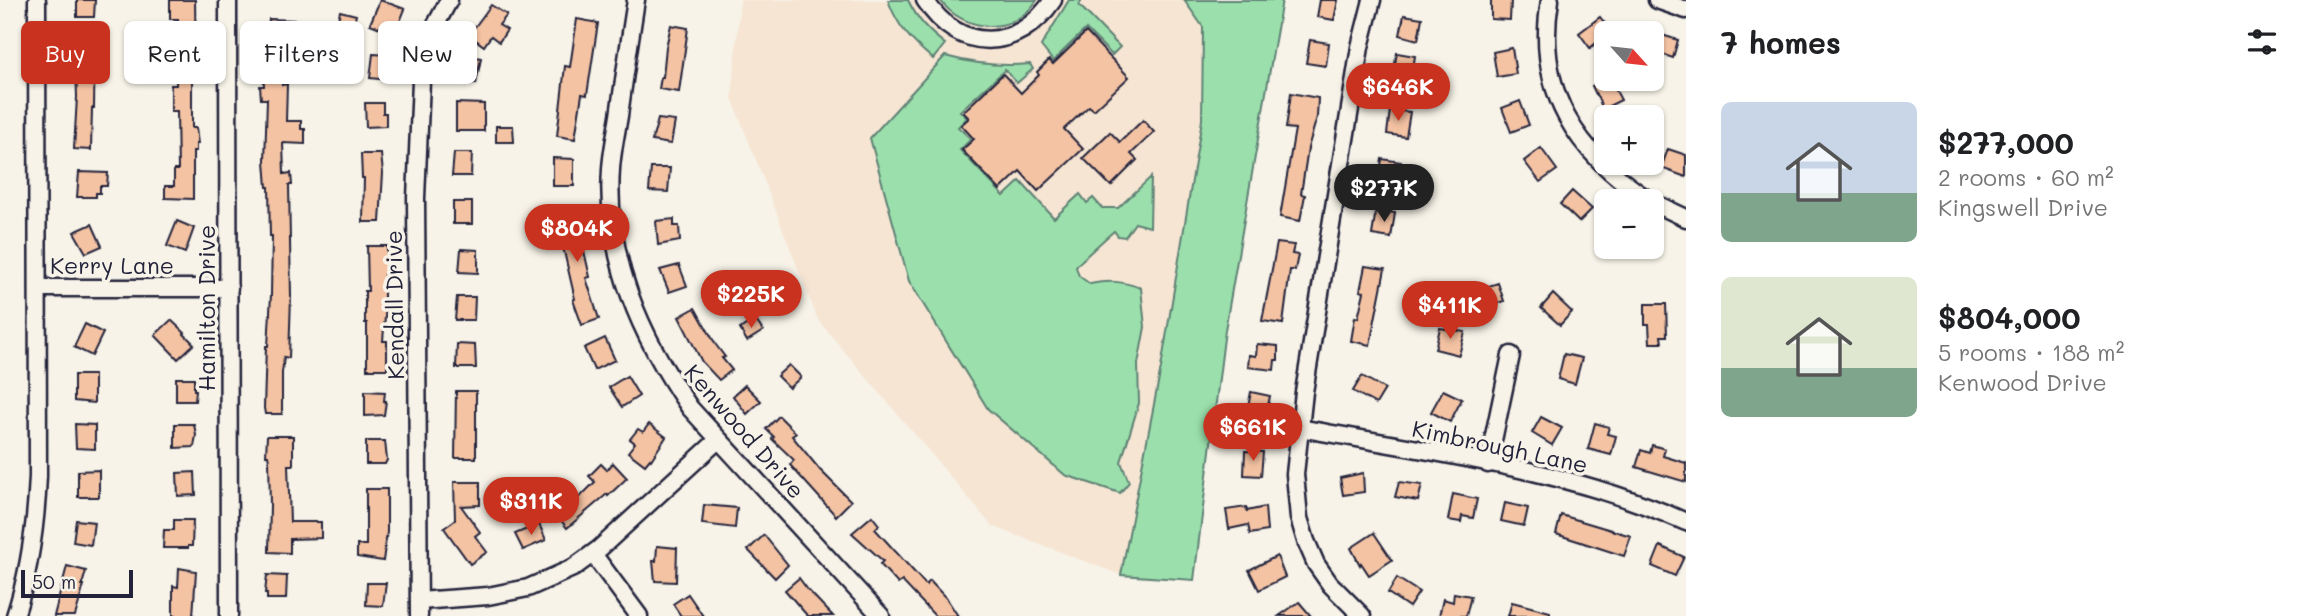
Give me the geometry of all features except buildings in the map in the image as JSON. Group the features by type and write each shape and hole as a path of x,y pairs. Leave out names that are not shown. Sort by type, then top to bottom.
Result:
{"street":[{"path":"15,616 31,556 38,476 37,0"},
{"name":"Hamilton Drive","path":"228,0 229,616"},
{"name":"Kendall Drive","path":"419,609 416,198 421,81 425,53 433,30 449,0"},
{"name":"Kenwood Drive","path":"636,0 611,170 615,240 633,307 665,372 690,408 881,616"},
{"path":"925,0 936,17 951,29 974,38 992,39 1016,35 1034,24 1053,0"},
{"path":"1362,616 1330,584 1316,564 1299,518 1295,474 1360,47 1372,0"},
{"path":"1550,0 1546,27 1547,52 1552,82 1566,117 1582,143 1602,165 1632,189"},
{"path":"1657,0 1686,10"},
{"path":"1664,208 1686,218"},
{"name":"Kerry Lane","path":"38,288 229,288"},
{"path":"1488,464 1511,355"},
{"name":"Kimbrough Lane","path":"1300,428 1562,480 1626,499 1686,522"},
{"path":"419,609 528,588 573,568 593,554 718,440"},
{"path":"593,554 639,616"}],"shaded area":[{"path":"740,0 1184,0 1203,26 1202,120 1161,368 1121,575 992,526 818,320 732,98"}],"green space":[{"path":"888,0 908,0 924,24 945,44 933,59 906,33"},
{"path":"940,0 1037,0 1016,20 989,26 962,19"},
{"path":"1069,0 1082,0 1079,5 1120,47 1112,55 1086,29 1053,61 1041,46"},
{"path":"1184,0 1282,0 1225,330 1194,580 1121,575 1161,368 1202,120 1203,27"},
{"path":"945,56 987,64 1030,64 1033,69 1017,83 1005,70 960,111 967,118 958,127 971,139 960,150 1004,196 1020,181 1054,218 1080,194 1087,203 1093,198 1102,208 1118,208 1151,177 1150,227 1135,223 1125,237 1118,236 1114,231 1076,267 1079,276 1090,284 1116,282 1141,288 1145,327 1138,364 1139,403 1121,462 1129,482 1120,493 1065,475 988,409 909,281 870,138"}]}
